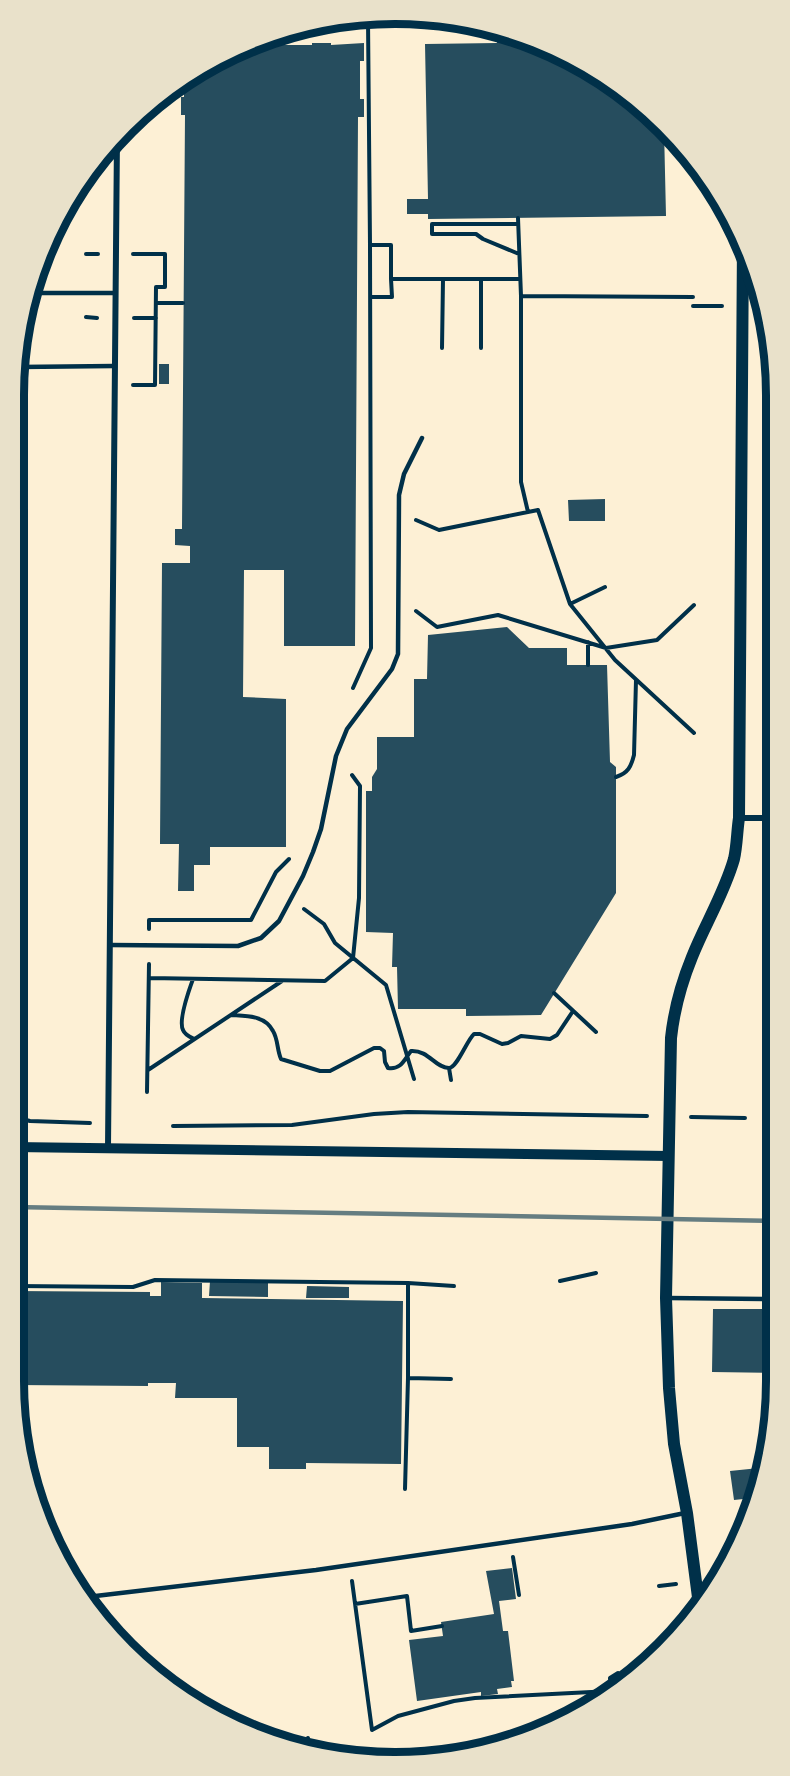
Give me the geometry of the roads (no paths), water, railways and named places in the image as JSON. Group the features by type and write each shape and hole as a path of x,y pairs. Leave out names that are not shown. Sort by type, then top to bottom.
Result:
{"main road":[{"path":"698,1595 687,1513 674,1444 669,1388 666,1298 670,1117 674,1017 681,986 727,880 735,856 739,818 743,267"}],"street":[{"path":"108,1148 117,149"},
{"path":"739,818 766,818"},
{"path":"24,1147 669,1156"}],"lane":[{"path":"39,293 115,293"},
{"path":"25,367 114,366"},
{"path":"110,945 238,946 261,938 279,921 303,876 318,837 336,756 347,729 392,669 398,654 399,513 404,474 422,438"},
{"path":"666,1298 766,1299"},
{"path":"93,1596 350,1565 632,1524 687,1513"}],"railway":[{"path":"24,1207 766,1221"}]}
